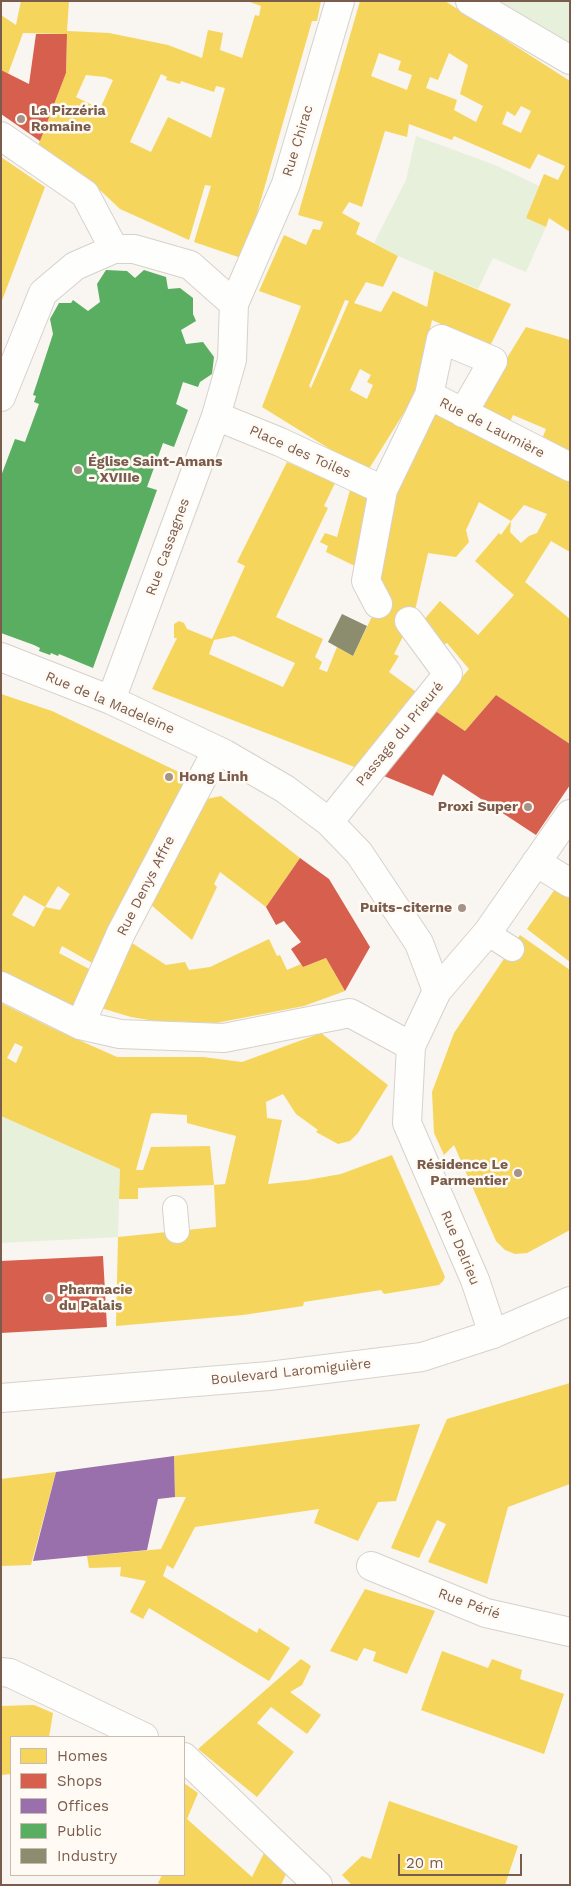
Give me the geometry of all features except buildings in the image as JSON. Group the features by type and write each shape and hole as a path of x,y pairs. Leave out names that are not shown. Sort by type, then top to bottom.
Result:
{"street":[{"name":"Rue Chirac","path":"246,278 286,184 340,1"},
{"path":"470,1 570,60"},
{"path":"1,136 85,194 114,248"},
{"path":"1,397 43,293 76,266 114,248 134,249 190,265 234,304"},
{"name":"Rue Cassagnes","path":"111,700 216,416 232,360 234,304 246,278"},
{"path":"429,395 441,340 493,361 463,413"},
{"name":"Rue de Laumière","path":"383,490 429,395 570,467"},
{"name":"Place des Toiles","path":"216,416 280,442 383,490"},
{"path":"378,604 366,581 383,490"},
{"name":"Passage du Prieuré","path":"329,822 448,674 409,621"},
{"name":"Rue de la Madeleine","path":"1,657 111,700 217,750 285,789 329,822 359,853 419,943 437,991"},
{"name":"Rue Denys Affre","path":"80,1025 121,933 217,750"},
{"path":"1,986 80,1025 120,1034 224,1038 350,1013 411,1046 437,991 487,933 570,814"},
{"path":"536,862 570,883"},
{"name":"Rue Delrieu","path":"411,1046 406,1124 475,1280 493,1334"},
{"name":"Boulevard Laromiguière","path":"1,1398 269,1376 422,1358 493,1334 570,1301"},
{"name":"Rue Périé","path":"371,1566 486,1613 570,1632"},
{"path":"1,1672 10,1673 142,1736"},
{"path":"185,1757 318,1885"}],"lane":[{"path":"487,933 512,949"}],"green space":[{"path":"497,1 570,1 570,48"},
{"path":"416,136 495,165 539,186 526,218 546,227 526,272 493,258 478,289 398,256 374,243 406,180"},
{"path":"1,1116 120,1169 118,1237 1,1243"}],"place":[{"name":"La Pizzéria Romaine","path":"21,119"},
{"name":"Église Saint-Amans - XVIIIe","path":"78,470"},
{"name":"Hong Linh","path":"169,777"},
{"name":"Proxi Super","path":"528,807"},
{"name":"Puits-citerne","path":"462,908"},
{"name":"Résidence Le Parmentier","path":"518,1173"},
{"name":"Pharmacie du Palais","path":"49,1298"}]}
